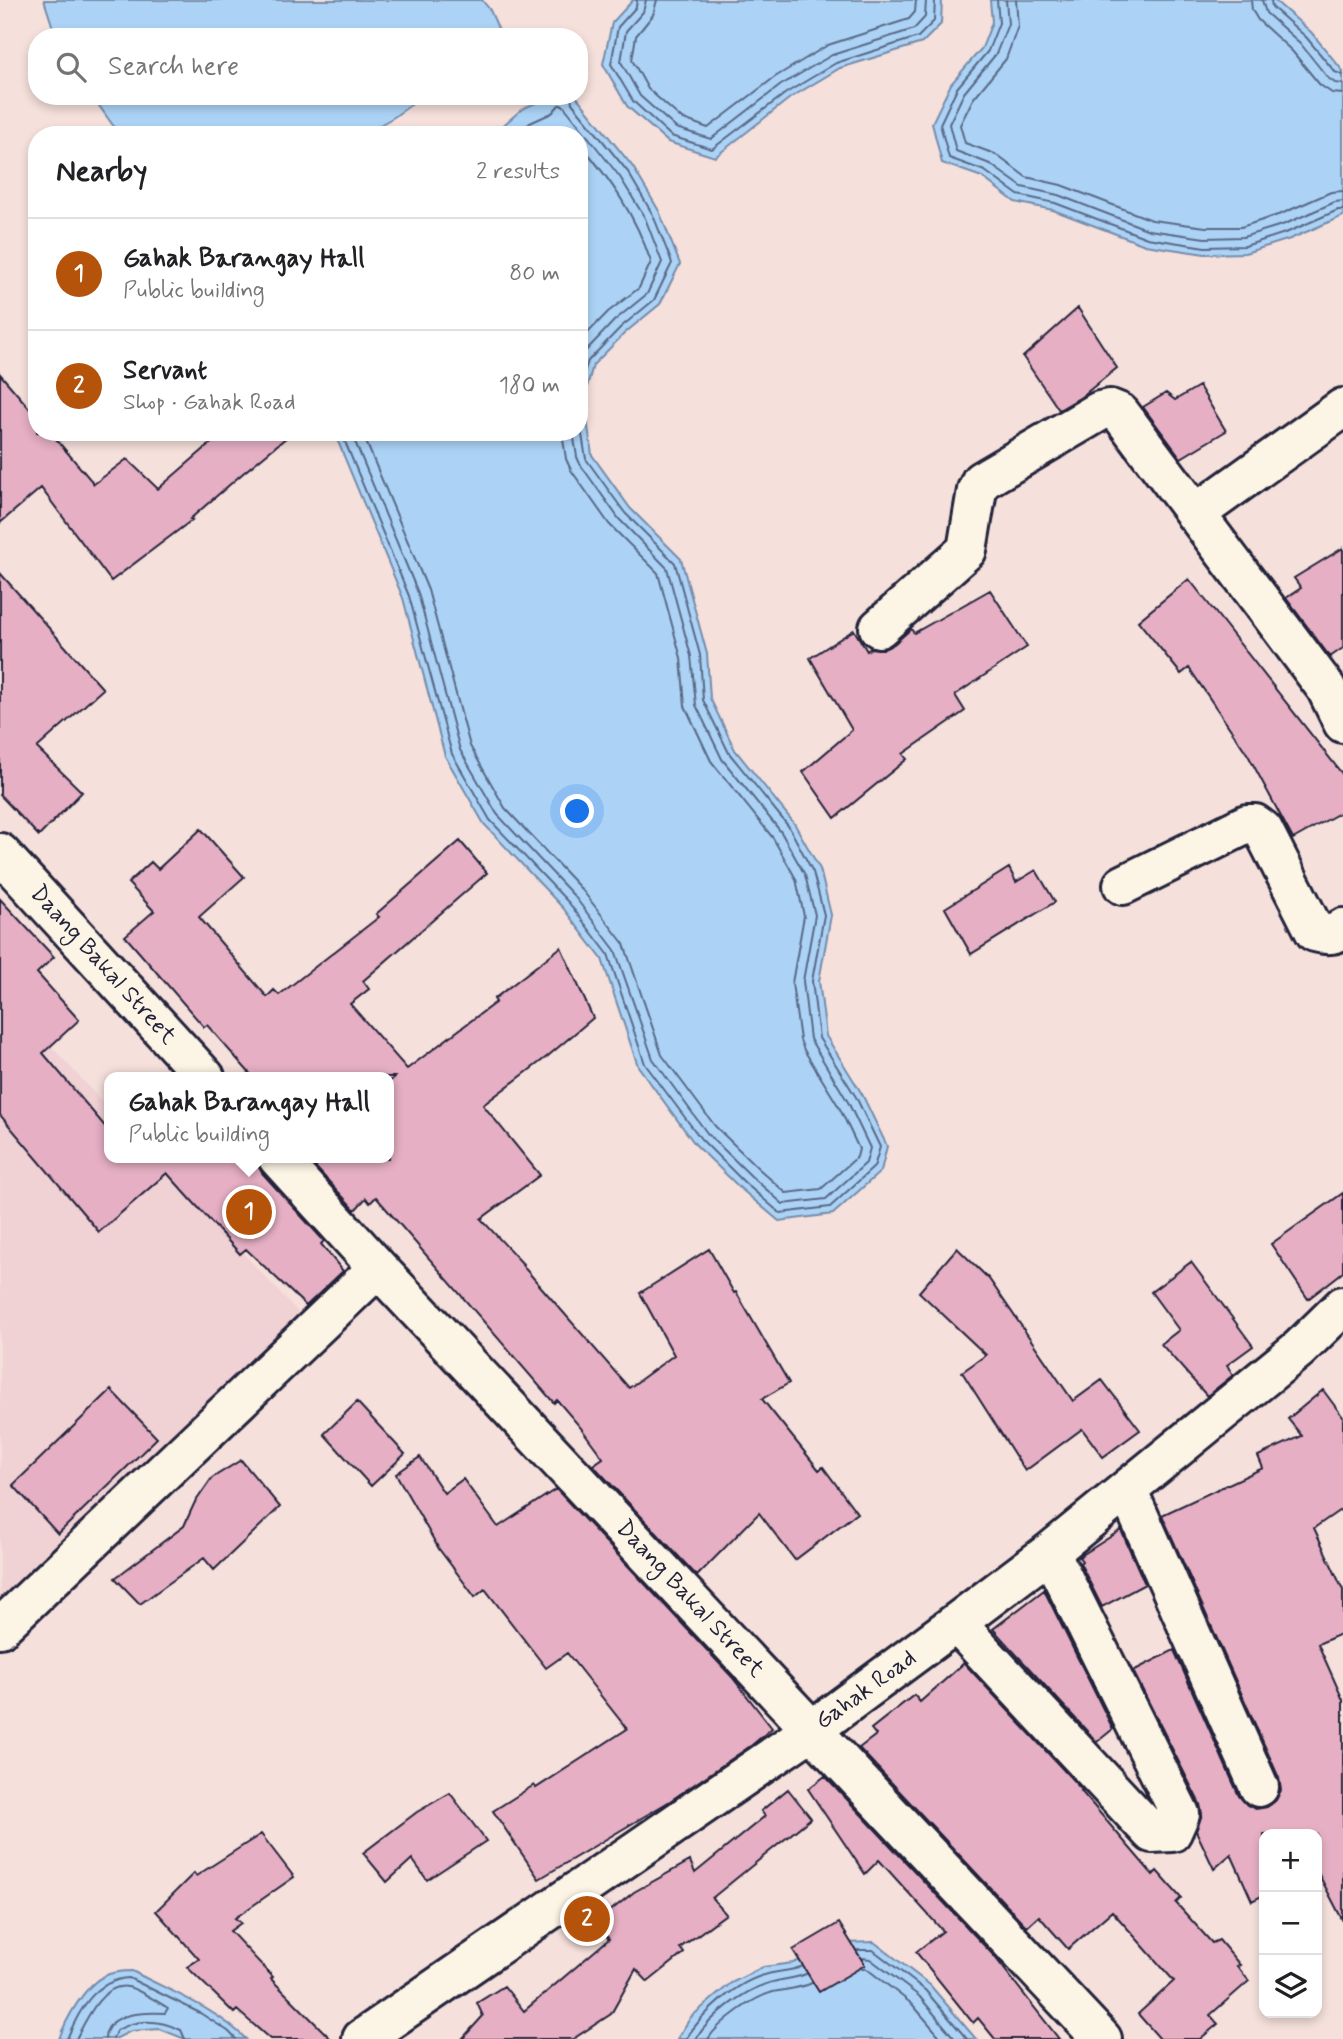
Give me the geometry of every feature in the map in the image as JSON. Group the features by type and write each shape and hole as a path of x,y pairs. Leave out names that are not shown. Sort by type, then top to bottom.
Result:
{"street":[{"path":"1195,514 1343,408"},
{"path":"879,628 967,550 977,490 981,481 1100,411 1111,409 1120,413 1326,688 1343,723"},
{"path":"1123,885 1247,824 1255,824 1263,830 1315,932 1326,936 1343,928"},
{"name":"Daang Bakal Street","path":"0,853 200,1072"},
{"name":"Daang Bakal Street","path":"283,1163 1102,2039"},
{"path":"0,1628 378,1268"},
{"name":"Gahak Road","path":"362,2039 813,1729 956,1623 1050,1552 1298,1349 1343,1306"},
{"path":"1127,1489 1259,1787"},
{"path":"956,1623 1152,1833 1172,1832 1180,1814 1050,1552"}],"shaded area":[{"path":"0,991 104,1104 104,1163 160,1163 305,1320 0,1599"}],"water":[{"path":"44,0 482,0 498,28 53,28"},
{"path":"633,0 942,0 941,24 922,43 840,68 790,98 715,157 668,142 627,106 603,64 612,23"},
{"path":"990,0 1274,0 1311,32 1343,71 1343,216 1290,239 1245,253 1205,254 1145,245 1053,210 1015,202 982,177 942,163 932,123 951,84 982,48 992,22"},
{"path":"98,105 411,105 378,126 114,126"},
{"path":"531,105 583,105 633,167 659,211 680,264 660,304 626,332 593,365 588,383 588,126 502,126"},
{"path":"588,426 592,455 630,508 681,559 707,654 710,698 735,750 794,823 820,869 831,915 819,981 826,1036 862,1094 887,1146 881,1171 833,1214 779,1221 695,1144 638,1066 602,959 563,908 484,824 445,756 403,598 338,441 588,441"},
{"path":"874,1942 930,1985 976,2039 677,2039 691,2017 731,1983 763,1967 793,1963 843,1943"},
{"path":"132,1971 206,2009 246,2039 185,2039 160,2029 131,2031 115,2039 59,2039 71,2013 97,1980 118,1972"}],"building":[{"path":"1078,308 1117,368 1081,397 1059,410 1023,357"},
{"path":"0,374 28,407 28,441 58,441 94,484 127,459 158,489 214,441 282,441 190,519 192,520 111,581 41,488 0,523"},
{"path":"1199,386 1226,431 1181,458 1143,407 1166,393 1175,400"},
{"path":"1343,548 1343,648 1330,657 1286,598 1301,588 1294,578"},
{"path":"0,573 103,689 37,748 82,792 39,836 0,795"},
{"path":"1189,579 1343,775 1343,811 1293,839 1248,755 1189,668 1181,674 1138,621"},
{"path":"990,590 1027,647 955,695 965,711 903,754 907,759 835,818 803,772 852,730 810,658 854,630 867,651 871,648 884,649 911,629 914,633"},
{"path":"201,829 244,877 199,917 267,997 274,990 279,995 379,917 376,914 460,841 487,873 363,981 369,989 350,1004 407,1069 496,1002 494,999 561,947 593,1018 483,1105 540,1175 481,1219 629,1388 674,1355 640,1293 709,1249 789,1383 762,1399 819,1470 823,1467 857,1513 795,1560 759,1513 697,1576 593,1465 603,1458 581,1428 557,1400 554,1403 376,1197 370,1203 366,1198 355,1210 312,1163 394,1163 394,1072 249,1072 207,1025 204,1027 125,936 154,911 128,883 151,862 158,869"},
{"path":"1009,868 1016,882 1036,870 1055,902 971,954 945,908"},
{"path":"0,899 54,957 37,973 79,1020 43,1053 104,1125 104,1163 257,1163 262,1173 324,1241 321,1244 343,1271 306,1306 246,1249 240,1254 167,1173 99,1232 0,1115"},
{"path":"1343,1193 1343,1272 1308,1299 1271,1244"},
{"path":"957,1248 989,1279 1073,1401 1102,1380 1140,1430 1103,1457 1082,1429 1025,1471 962,1372 986,1355 919,1292"},
{"path":"1191,1262 1253,1346 1227,1365 1233,1375 1207,1396 1161,1344 1179,1330 1151,1292"},
{"path":"111,1390 157,1438 58,1534 13,1485"},
{"path":"1323,1390 1343,1417 1343,1508 1314,1528 1343,1590 1343,1633 1318,1644 1343,1700 1343,1921 1322,1881 1322,1829 1259,1829 1259,1898 1252,1901 1231,1854 1214,1869 1196,1831 1202,1814 1200,1804 1133,1671 1174,1650 1239,1796 1247,1805 1256,1809 1267,1807 1276,1800 1281,1790 1279,1778 1162,1515 1263,1468 1258,1456 1302,1436 1288,1419"},
{"path":"357,1402 405,1454 371,1486 324,1434"},
{"path":"420,1457 444,1493 463,1479 498,1527 556,1489 732,1677 772,1728 752,1745 670,1801 539,1879 493,1811 534,1785 536,1788 627,1729 567,1653 546,1668 485,1589 475,1597 439,1549 396,1474"},
{"path":"241,1460 280,1507 214,1570 204,1558 140,1604 115,1578 184,1526 194,1504 212,1478"},
{"path":"1121,1530 1145,1584 1102,1607 1079,1557"},
{"path":"1044,1590 1113,1729 1097,1742 993,1629"},
{"path":"964,1663 1082,1790 1153,1875 1157,1871 1181,1898 1176,1903 1212,1943 1219,1940 1240,1965 1237,1966 1249,1981 1210,2015 1218,2024 1200,2039 1160,2039 1138,2014 1174,1981 1112,1911 1068,1949 1039,1916 1027,1927 859,1748 876,1735 871,1729 914,1695 920,1702"},
{"path":"825,1776 994,1956 1059,2039 995,2039 978,2018 973,2023 916,1952 943,1931 879,1860 865,1874 808,1789"},
{"path":"788,1789 811,1818 712,1898 726,1914 680,1948 684,1953 648,1982 636,1969 611,2014 573,2039 462,2039 483,2016 477,2003 504,1986 524,2011 609,1939 595,1923 634,1892 690,1861 695,1873 765,1816 761,1811"},
{"path":"450,1793 486,1841 427,1880 412,1859 387,1882 363,1853 417,1812"},
{"path":"261,1834 294,1877 235,1918 241,1923 230,1931 273,1977 271,1979 331,2039 270,2039 237,2010 234,2013 187,1967 199,1959 156,1911 194,1873 196,1876"},
{"path":"839,1923 865,1965 819,1992 793,1950"}],"place":[{"name":"Gahak Barangay Hall","path":"249,1212"},
{"name":"Servant","path":"587,1919"}]}
